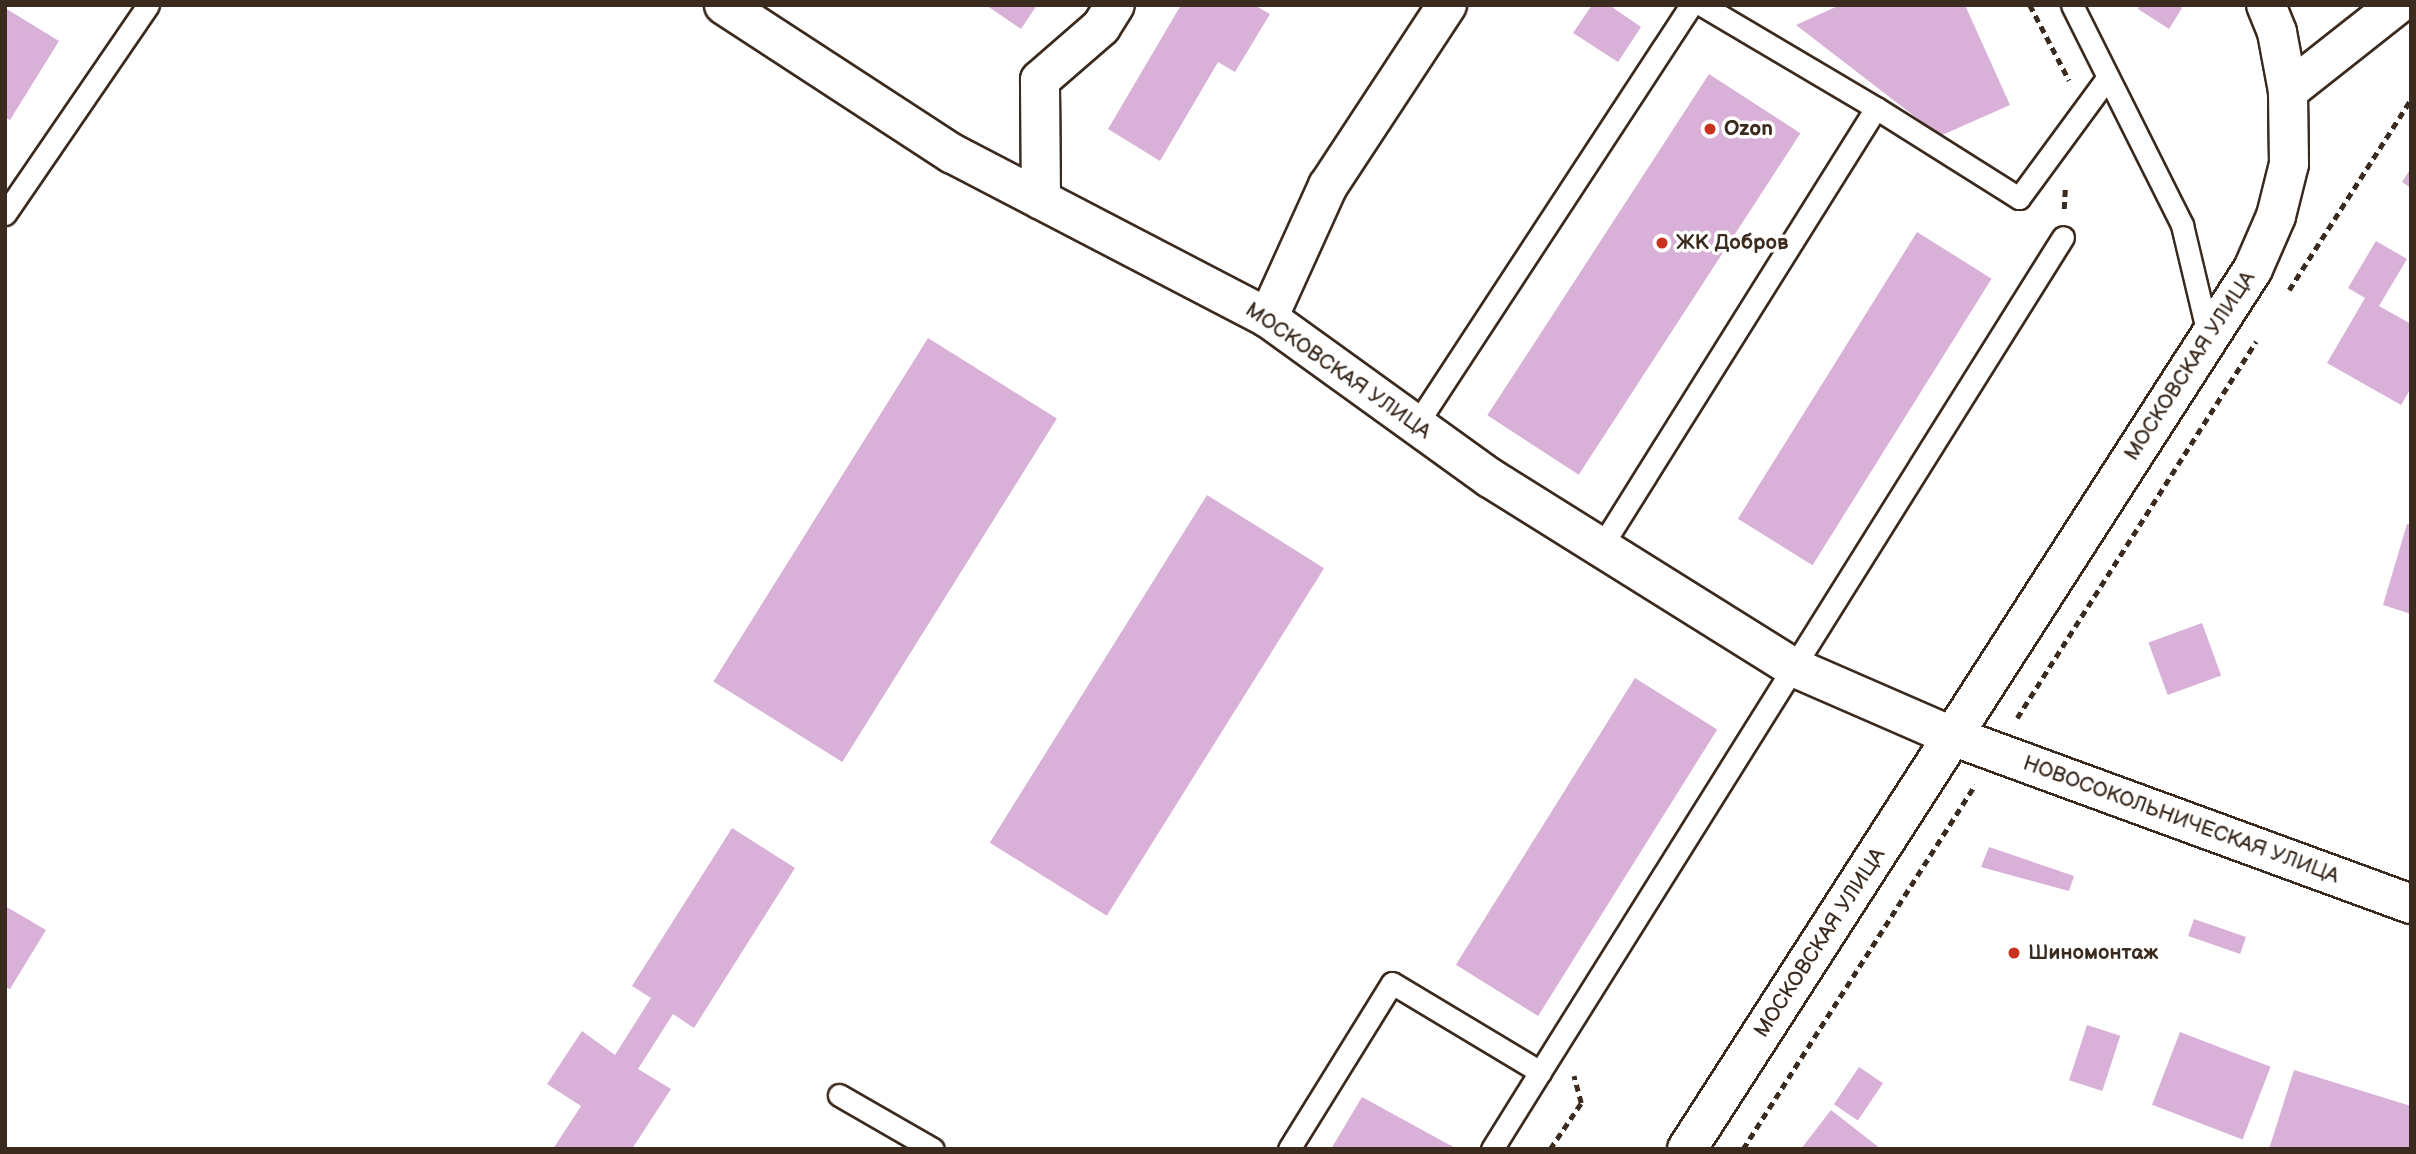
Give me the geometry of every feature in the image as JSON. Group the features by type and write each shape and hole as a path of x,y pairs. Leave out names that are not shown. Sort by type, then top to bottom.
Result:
{"street":[{"name":"МОСКОВСКАЯ УЛИЦА","path":"724,5 953,154 1268,318 1490,478 1793,667 1952,736"},
{"path":"1041,200 1040,80 1101,27 1115,5"},
{"path":"1268,318 1328,186 1447,5"},
{"name":"МОСКОВСКАЯ УЛИЦА","path":"1687,1149 2253,269 2276,216 2289,164 2288,91 2277,32 2266,5"},
{"path":"2288,91 2397,5"},
{"name":"НОВОСОКОЛЬНИЧЕСКАЯ УЛИЦА","path":"1952,736 2411,904"}],"lane":[{"path":"5,214 148,5"},
{"path":"1416,425 1690,5"},
{"path":"1702,5 1876,108 2019,198 2108,77"},
{"path":"2073,5 2182,225 2209,338"},
{"path":"1601,547 1876,108"},
{"path":"1492,1149 2063,237"},
{"path":"1289,1149 1392,983 1540,1072"},
{"path":"839,1095 933,1149"}],"path":[{"path":"2285,297 2411,99"},
{"path":"1743,1149 2262,332"},
{"path":"1550,1149 1581,1103 1564,1035"}],"building":[{"path":"986,5 1037,5 1021,29"},
{"path":"1181,5 1254,5 1270,14 1235,72 1218,62 1160,161 1108,129"},
{"path":"1592,5 1609,5 1641,27 1618,62 1573,33"},
{"path":"1840,5 1965,5 2010,105 1940,136 1796,25"},
{"path":"2140,5 2180,5 2182,8 2169,29 2138,9"},
{"path":"5,8 59,41 10,120 5,118"},
{"name":"ЖК Добров","path":"1709,74 1800,133 1579,475 1487,415"},
{"path":"2411,168 2411,188 2402,182"},
{"path":"1917,232 1992,279 1813,565 1738,519"},
{"path":"2376,241 2407,259 2379,306 2411,324 2411,388 2401,405 2327,363 2365,298 2348,288"},
{"path":"928,338 1057,419 842,762 713,681"},
{"path":"1207,495 1324,568 1107,916 990,843"},
{"path":"2407,524 2411,525 2411,614 2383,605"},
{"path":"2202,623 2221,676 2168,695 2148,642"},
{"path":"1635,678 1717,729 1538,1016 1456,965"},
{"path":"732,828 795,868 694,1028 673,1014 638,1069 671,1089 632,1149 553,1149 581,1106 547,1084 582,1031 615,1055 651,998 632,986"},
{"path":"1989,847 2074,876 2069,891 1981,867"},
{"path":"5,906 46,930 10,989 5,987"},
{"path":"2194,919 2246,937 2240,954 2188,936"},
{"path":"2087,1025 2120,1036 2102,1091 2069,1080"},
{"path":"2180,1032 2271,1067 2243,1140 2152,1105"},
{"path":"1859,1067 1883,1083 1858,1121 1834,1104"},
{"path":"2294,1070 2411,1106 2411,1149 2269,1149"},
{"path":"1362,1097 1457,1149 1331,1149"},
{"path":"1831,1110 1881,1149 1801,1149"}],"place":[{"name":"Ozon","path":"1710,129"},
{"name":"ЖК Добров","path":"1662,243"},
{"name":"Шиномонтаж","path":"2014,953"}]}
